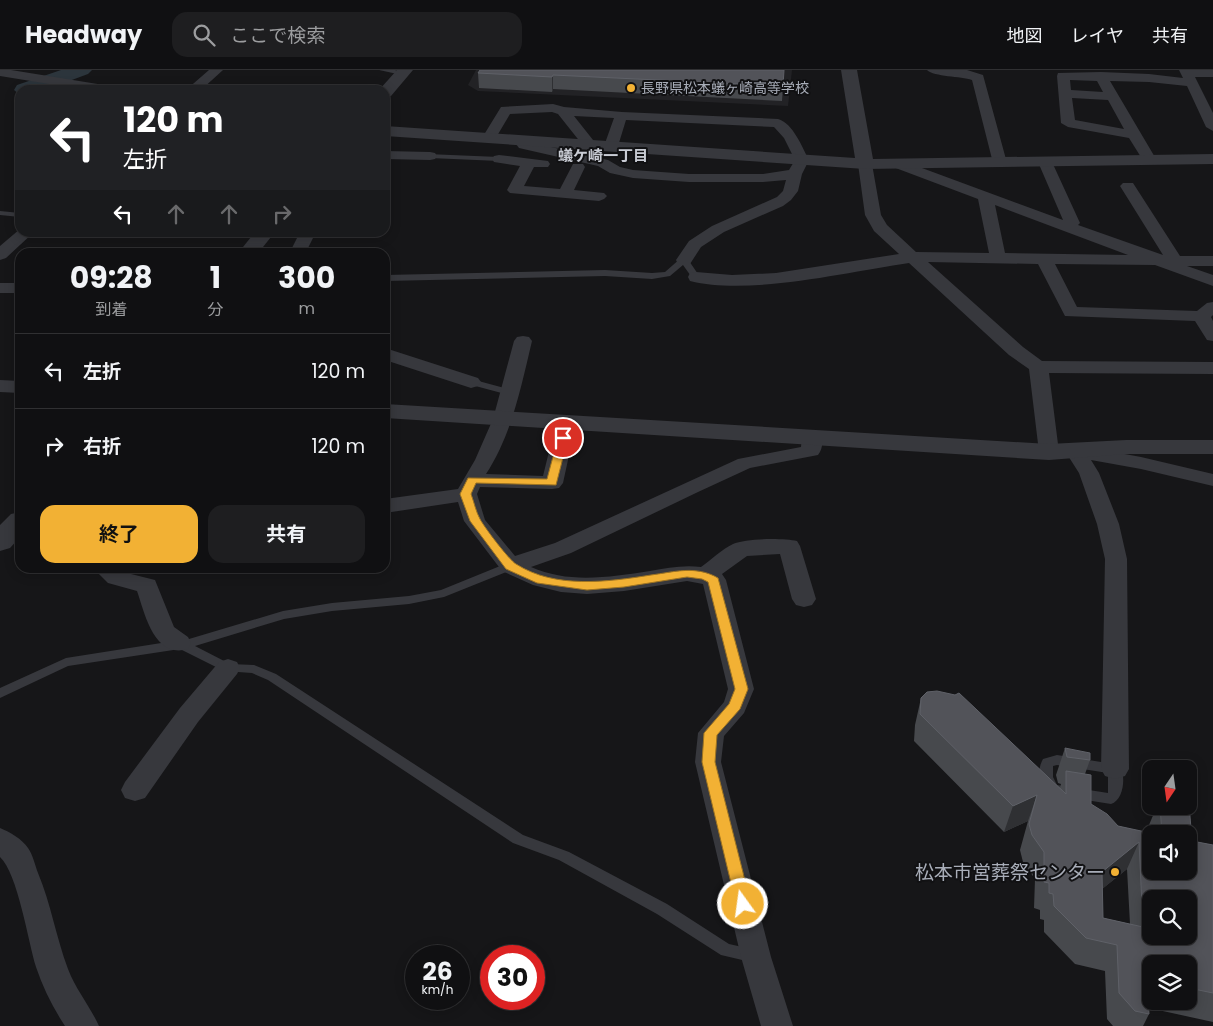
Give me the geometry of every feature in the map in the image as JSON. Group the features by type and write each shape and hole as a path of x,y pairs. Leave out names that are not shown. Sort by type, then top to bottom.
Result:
{"street":[{"path":"54,81 70,70"},
{"path":"199,85 217,70"},
{"path":"849,70 873,215 880,228 1016,351 1038,367 1042,378 1049,452"},
{"path":"942,70 964,73 978,78 1000,163"},
{"path":"10,72 79,85"},
{"path":"390,88 404,72"},
{"path":"54,81 85,73"},
{"path":"1134,135 1068,123 1063,76 1149,78 1213,73"},
{"path":"1187,75 1213,127"},
{"path":"1101,76 1149,159"},
{"path":"1065,94 1111,96"},
{"path":"489,138 506,110 553,108 563,111 621,116 778,123 790,137 798,167 792,191 788,197 718,229 695,244 684,260"},
{"path":"563,111 584,157"},
{"path":"611,146 621,116"},
{"path":"390,131 520,140 584,157 615,170 633,174 689,178 754,178 798,167"},
{"path":"499,160 528,163 584,157 611,146 798,167 864,164 1213,159"},
{"path":"390,155 430,156"},
{"path":"565,194 584,157"},
{"path":"1045,162 1072,223 1068,227"},
{"path":"528,163 515,190 599,196"},
{"path":"898,164 1068,227 1167,261 1213,281"},
{"path":"1128,186 1167,261"},
{"path":"985,196 998,258"},
{"path":"0,254 20,237"},
{"path":"252,248 262,237"},
{"path":"696,276 732,280 776,278 914,257 1213,261"},
{"path":"1044,259 1071,312 1207,311 1213,336"},
{"path":"0,288 15,288"},
{"path":"523,341 503,419 485,460 469,487 475,521 510,566 541,580 587,586 624,583 687,573 705,576 714,580 741,689 735,706 711,733 708,762 756,956 777,1026"},
{"path":"390,356 471,382"},
{"path":"1038,367 1213,368"},
{"path":"0,386 15,387"},
{"path":"390,411 1049,452 1075,452 1126,446 1213,447"},
{"path":"390,505 469,487 552,483 566,423"},
{"path":"510,566 563,548 690,487 745,463 811,451 812,436"},
{"path":"1075,452 1141,463 1213,480"},
{"path":"1075,452 1089,473 1108,524 1116,559 1115,769"},
{"path":"705,576 741,548 789,546 804,599"},
{"path":"110,573 116,578 147,585 164,632 179,643"},
{"path":"136,790 189,715 228,668"},
{"path":"0,840 17,855 32,894 52,968 66,1001 83,1026"}],"lane":[{"path":"382,70 404,72"},
{"path":"430,156 499,160"},
{"path":"0,213 15,214"},
{"path":"390,278 605,272 652,276 667,274 684,260 696,276"},
{"path":"471,382 509,392"},
{"path":"0,693 66,662 179,643 189,643 283,615 341,606 408,600 444,592 510,566"},
{"path":"179,643 228,668 254,669 272,677 518,839 572,861 662,909 726,950 756,956"},
{"path":"1057,760 1115,769 1115,794 1111,799 1053,790 1046,779 1045,770 1048,763 1057,760"}],"shaded area":[{"name":"長野県松本蟻ヶ崎高等学校","path":"476,70 792,70 788,106 478,91 468,85"}],"building":[{"path":"480,70 784,70 783,86 478,73"},
{"path":"937,691 955,695 959,693 1066,794 1066,771 1091,775 1091,804 1107,814 1118,826 1142,831 1142,880 1197,880 1197,842 1213,845 1213,993 1197,990 1197,955 1142,955 1142,1010 1149,1010 1149,1014 1135,1011 1119,993 1117,945 1086,938 1054,906 1053,894 1049,893 1049,883 1044,882 1044,852 1032,835 1029,824 1037,795 1013,806 920,714 921,698 927,692"},
{"path":"1065,748 1090,753 1090,760 1067,757"},
{"path":"1161,815 1190,815 1191,825 1161,825"}],"waterway":[{"path":"39,85 81,70"}],"place":[{"name":"長野県松本蟻ヶ崎高等学校","path":"631,88"},
{"name":"松本市営葬祭センター","path":"1115,872"}],"district":[{"name":"蟻ケ崎一丁目","path":"603,155"}],"route":[{"path":"563,438 552,483 472,480 466,494 475,521 510,566 541,580 587,586 624,583 687,573 705,576 714,580 741,689 735,706 711,733 708,762 743,904"}]}
